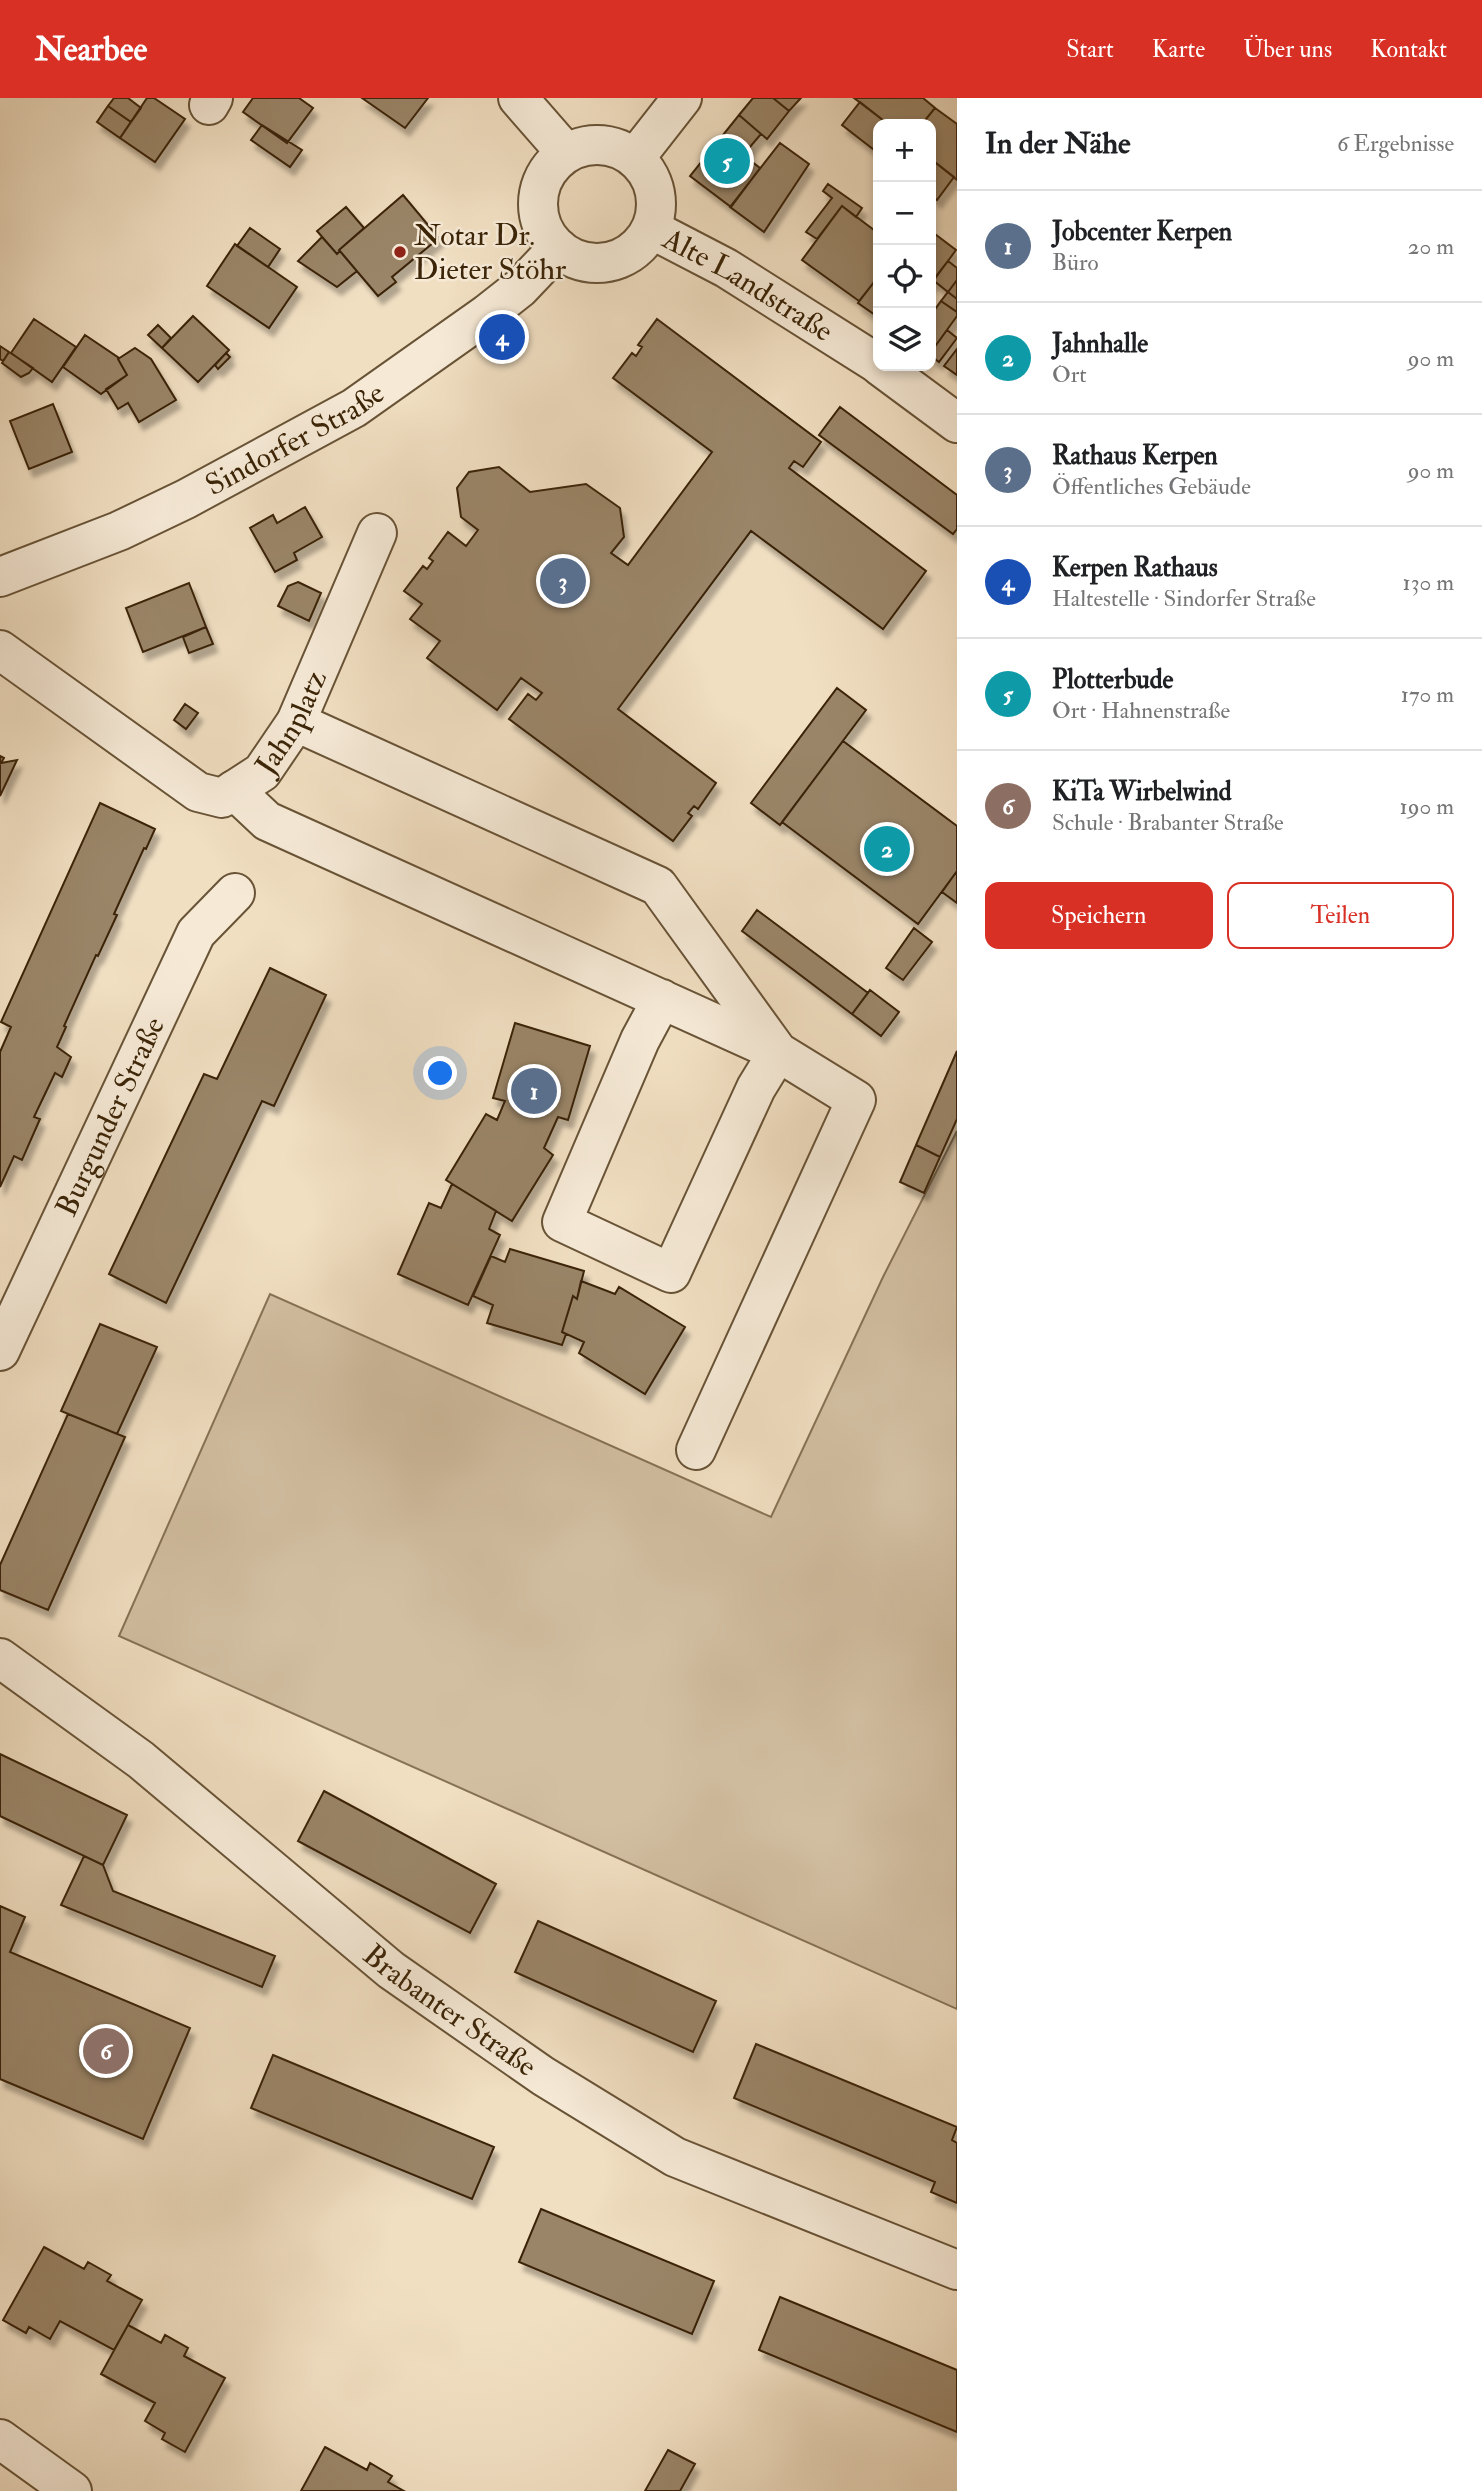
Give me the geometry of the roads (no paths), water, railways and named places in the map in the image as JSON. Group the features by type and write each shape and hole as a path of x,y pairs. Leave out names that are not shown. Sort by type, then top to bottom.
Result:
{"street":[{"path":"518,98 566,153"},
{"path":"635,158 682,98"},
{"path":"601,144 619,148 635,158 646,169 657,199 651,229 634,251 610,263 591,264 573,259 558,248 546,234 539,218 538,199 542,181 552,165 566,153 583,146 601,144"},
{"name":"Alte Landstraße","path":"651,229 726,268 873,361"},
{"name":"Sindorfer Straße","path":"0,577 142,520 354,408 487,314 520,288 558,248"},
{"name":"Alte Landstraße","path":"887,371 957,423"},
{"name":"Jahnplatz","path":"0,650 198,792 222,798 262,772 296,722 377,533"},
{"path":"296,722 658,886 778,1052"},
{"path":"234,790 267,821 778,1052 856,1100 696,1450"},
{"name":"Burgunder Straße","path":"0,1351 195,933 235,893"},
{"path":"662,999 640,1040 562,1222 671,1273 756,1088 778,1052"},
{"name":"Brabanter Straße","path":"0,1657 141,1760 391,1970 543,2076 675,2157 957,2270"},
{"path":"0,2439 72,2491"}],"place":[{"name":"Plotterbude","path":"727,161"},
{"name":"Notar Dr. Dieter Stöhr","path":"400,252"},
{"name":"Kerpen Rathaus","path":"502,337"},
{"name":"Rathaus Kerpen","path":"563,581"},
{"name":"Jahnhalle","path":"887,849"},
{"name":"Jobcenter Kerpen","path":"534,1091"},
{"name":"KiTa Wirbelwind","path":"106,2051"}]}
